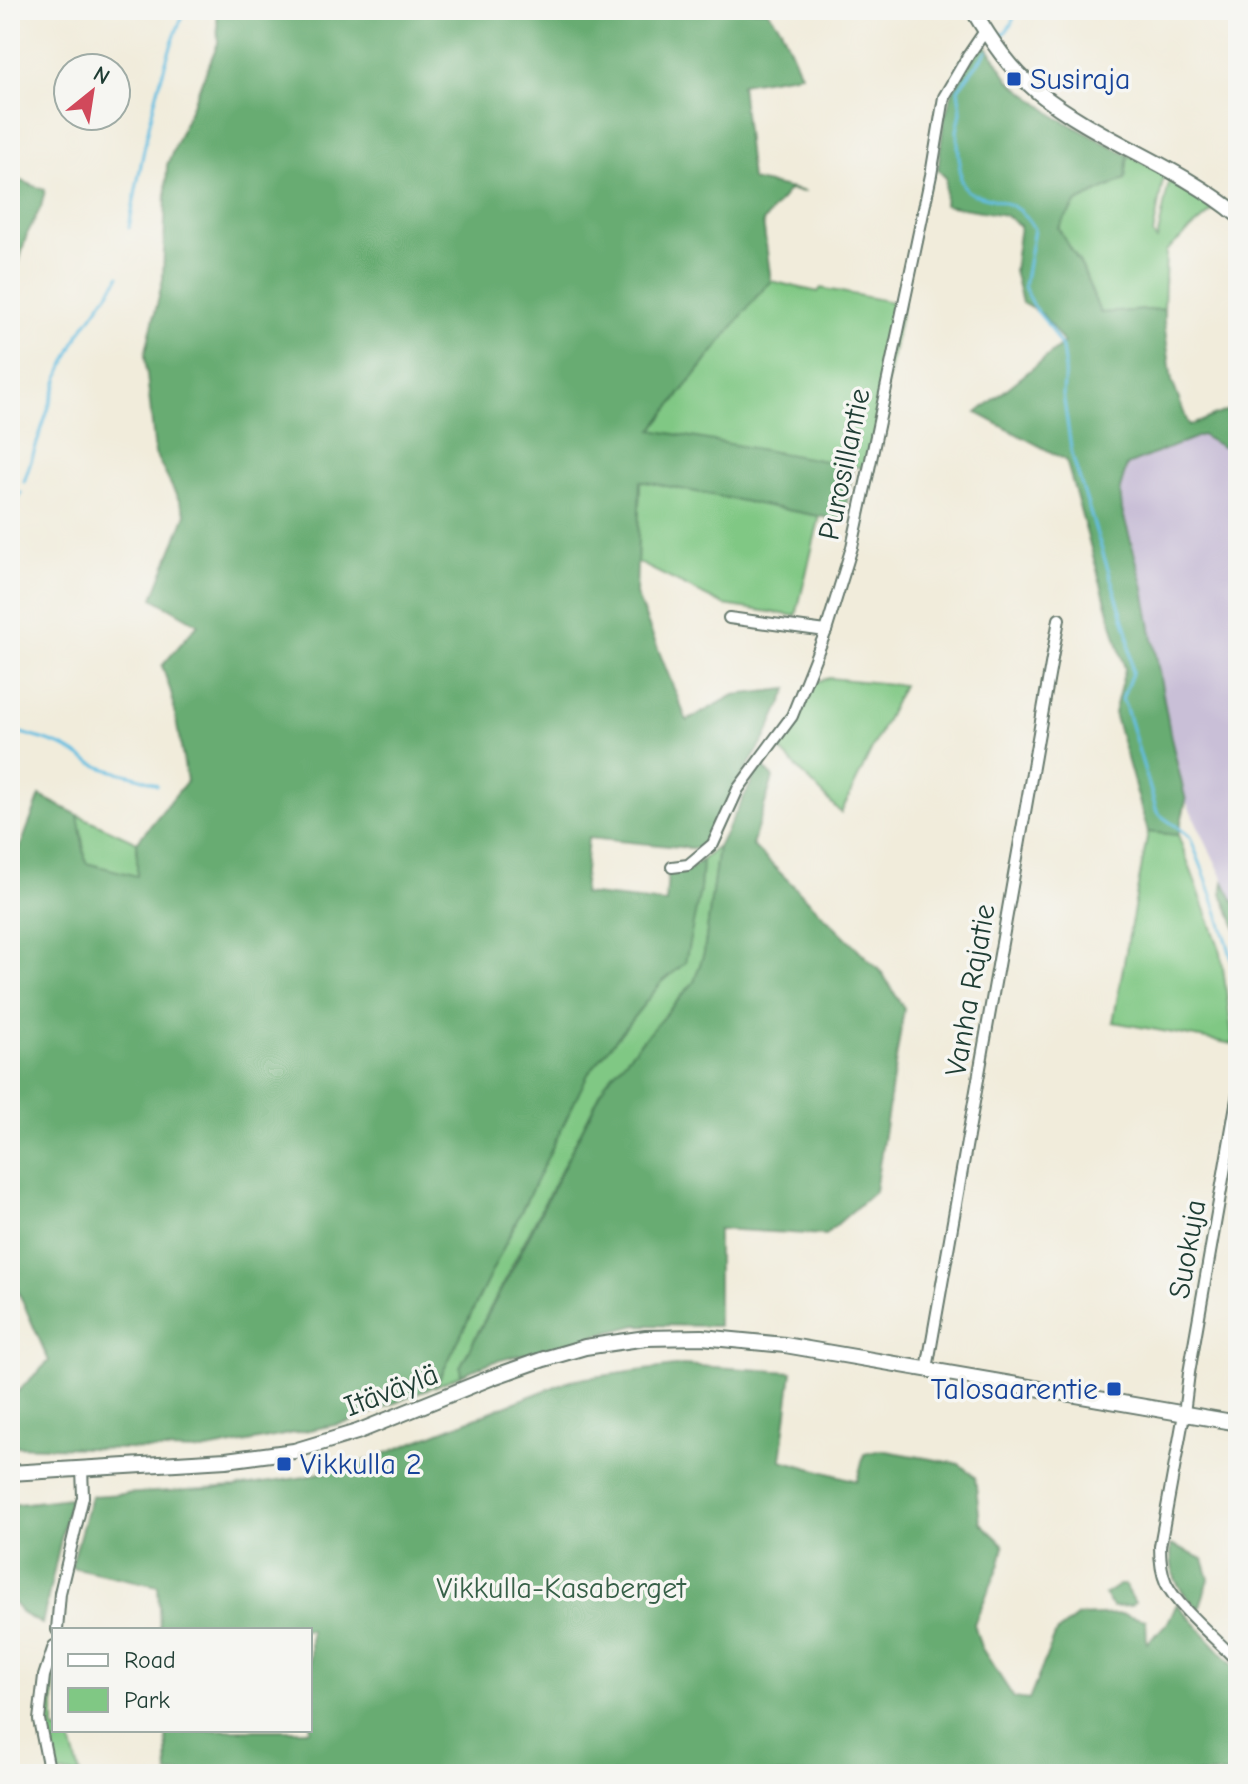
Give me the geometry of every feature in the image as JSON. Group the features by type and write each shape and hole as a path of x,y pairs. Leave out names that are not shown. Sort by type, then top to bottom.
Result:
{"main road":[{"path":"973,10 1005,59 1038,92 1095,129 1183,177 1238,215"},
{"name":"Itäväylä","path":"10,1473 226,1460 294,1451 357,1432 544,1359 585,1347 679,1336 785,1345 1238,1423"}],"street":[{"name":"Purosillantie","path":"672,867 688,865 713,844 738,789 792,716 826,631 852,547 931,175 944,97 985,31"},
{"path":"729,618 826,631"},
{"name":"Vanha Rajatie","path":"927,1369 1059,619"},
{"name":"Suokuja","path":"1184,1414 1238,1093"},
{"path":"1184,1414 1160,1546 1163,1574 1175,1597 1238,1662"},
{"path":"57,1628 60,1593 83,1497 82,1468"},
{"path":"50,1774 39,1720 44,1676 52,1652"}],"shaded area":[{"path":"1201,434 1222,447 1238,444 1238,909 1186,801 1120,489 1127,465"}],"green space":[{"path":"217,10 767,10 781,28 801,74 741,84 751,180 806,192 789,190 763,222 771,281 652,430 853,466 844,521 640,481 636,594 687,721 734,695 788,689 765,739 735,787 710,841 700,849 588,838 583,894 666,903 668,872 688,870 702,860 700,890 685,963 661,983 588,1074 436,1386 350,1422 202,1451 10,1446 10,1399 49,1361 10,1273 10,874 40,796 78,815 86,863 137,876 137,842 187,781 171,692 162,666 198,624 153,598 186,514 155,454 145,355 163,279 167,165 218,43"},
{"path":"981,44 986,45 1010,81 1058,118 1128,155 1125,179 1077,202 1058,228 1082,267 1100,313 1164,309 1172,381 1189,426 1238,406 1238,444 1222,447 1201,435 1127,465 1120,489 1122,510 1143,584 1171,738 1186,801 1178,835 1148,832 1114,713 1125,669 1066,460 977,413 1064,343 1042,314 1022,303 1014,270 1020,226 1005,215 944,205 946,178 938,170 944,119 953,91"},
{"path":"1128,155 1164,174 1153,235 1157,240 1170,177 1217,207 1166,251 1164,309 1100,313 1082,267 1058,228 1077,202 1125,179"},
{"path":"10,172 11,177 45,190 41,207 27,234 10,294"},
{"path":"771,281 818,292 821,288 903,304 869,469 652,431"},
{"path":"640,480 820,516 796,616 724,605 637,562"},
{"path":"829,678 903,685 841,813 776,746 798,716 811,683"},
{"path":"761,764 773,778 752,845 882,973 904,1009 875,1191 825,1235 718,1229 718,1326 637,1325 489,1363 461,1375 460,1367 606,1082 694,982 704,953 718,847"},
{"path":"78,815 137,842 137,877 86,863"},
{"path":"1148,832 1178,835 1221,952 1233,1044 1113,1022"},
{"path":"718,847 704,953 694,982 606,1082 460,1367 461,1375 436,1386 588,1074 661,983 684,962 700,890 702,860"},
{"path":"1224,882 1238,909 1238,932 1222,894"},
{"name":"Vikkulla-Kasaberget","path":"682,1365 792,1372 781,1460 857,1481 864,1454 881,1450 959,1464 975,1477 980,1522 1004,1545 1000,1564 974,1624 981,1647 1014,1698 1029,1700 1056,1633 1078,1616 1122,1614 1146,1620 1147,1643 1167,1624 1177,1604 1238,1671 1238,1774 168,1774 166,1732 312,1732 312,1628 160,1628 158,1586 71,1567 91,1496 236,1487 305,1477 369,1460 571,1380"},
{"path":"70,1498 42,1624 23,1614 10,1599 10,1505"},
{"path":"1171,1545 1203,1559 1209,1579 1199,1609 1176,1581"},
{"path":"1119,1585 1125,1585 1135,1603 1113,1607 1104,1595"},
{"path":"50,1668 52,1732 69,1732 80,1774 56,1774 43,1720"}],"waterway":[{"path":"129,227 158,90 185,10"},
{"path":"1000,37 1011,25 1016,10"},
{"path":"987,51 958,89 961,181 967,191 1015,208 1034,229 1024,286 1032,305 1062,348 1065,370 1063,394 1072,455 1128,633 1132,673 1122,699 1157,812 1190,837 1217,909 1238,981"},
{"path":"24,482 60,374 79,334 119,276"},
{"path":"10,535 21,493"},
{"path":"10,730 51,742 98,766 157,785"}],"place":[{"name":"Susiraja","path":"1014,79"},
{"name":"Talosaarentie","path":"1114,1389"},
{"name":"Vikkulla 2","path":"284,1464"}]}
